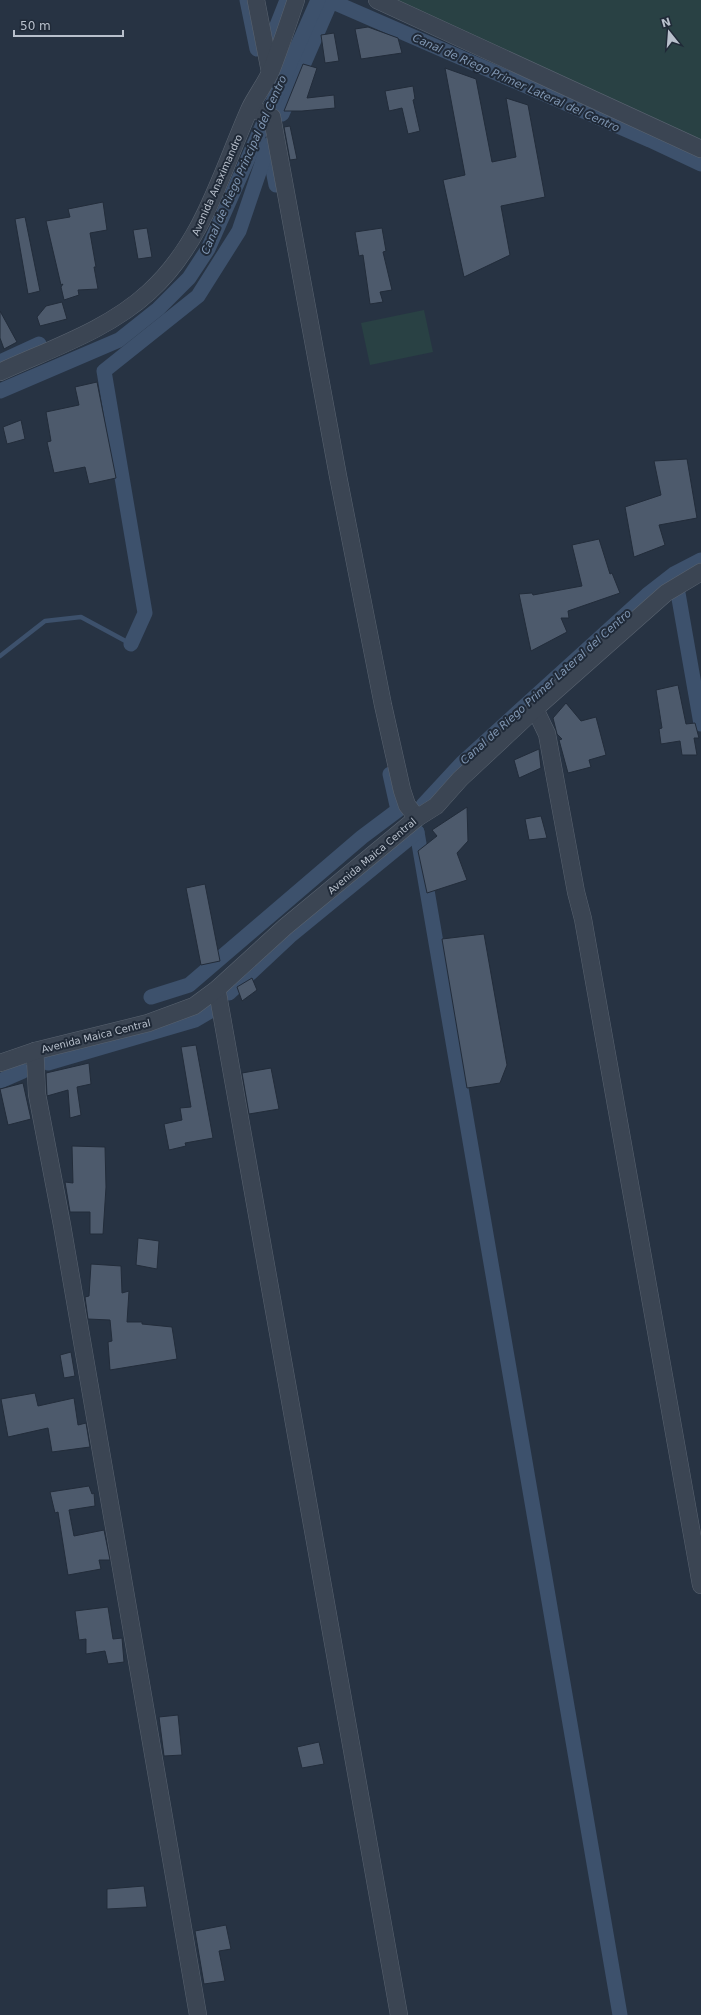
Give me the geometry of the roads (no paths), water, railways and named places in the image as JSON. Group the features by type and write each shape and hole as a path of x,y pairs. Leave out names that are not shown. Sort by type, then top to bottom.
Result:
{"street":[{"path":"256,0 270,72"},
{"name":"Avenida Anaximandro","path":"0,372 87,332 124,311 148,293 170,270 191,242 258,111 270,72 296,0"},
{"path":"377,0 701,149"},
{"path":"258,111 272,117 337,469 383,705 402,790 407,805 417,818"},
{"name":"Avenida Maica Central","path":"0,1063 35,1051 173,1015 194,1006 217,989 285,927 417,818 436,806 460,778 535,708 666,593 701,572"},
{"path":"535,708 547,734 576,892 583,919 701,1585"},
{"path":"217,989 400,2015"},
{"path":"35,1051 37,1094 63,1233 198,2015"}],"waterway":[{"path":"247,0 257,49"},
{"path":"272,38 287,0"},
{"name":"Canal de Riego Principal del Centro","path":"0,391 119,340 158,309 189,278 208,249 318,0"},
{"name":"Canal de Riego Primer Lateral del Centro","path":"282,114 331,1 650,140 701,164"},
{"path":"268,145 276,185"},
{"path":"131,644 145,613 104,371 198,296 239,231 268,146"},
{"path":"0,362 39,344"},
{"name":"Canal de Riego Primer Lateral del Centro","path":"423,805 462,763 647,595 674,574 701,560"},
{"path":"678,593 701,724"},
{"path":"0,656 45,621 81,617 131,644"},
{"path":"151,997 189,985 362,837 398,810 390,774"},
{"path":"417,832 620,2015"},
{"path":"229,993 290,936 417,832"},
{"path":"48,1063 195,1020 212,1010"},
{"path":"0,1081 23,1071"}]}
